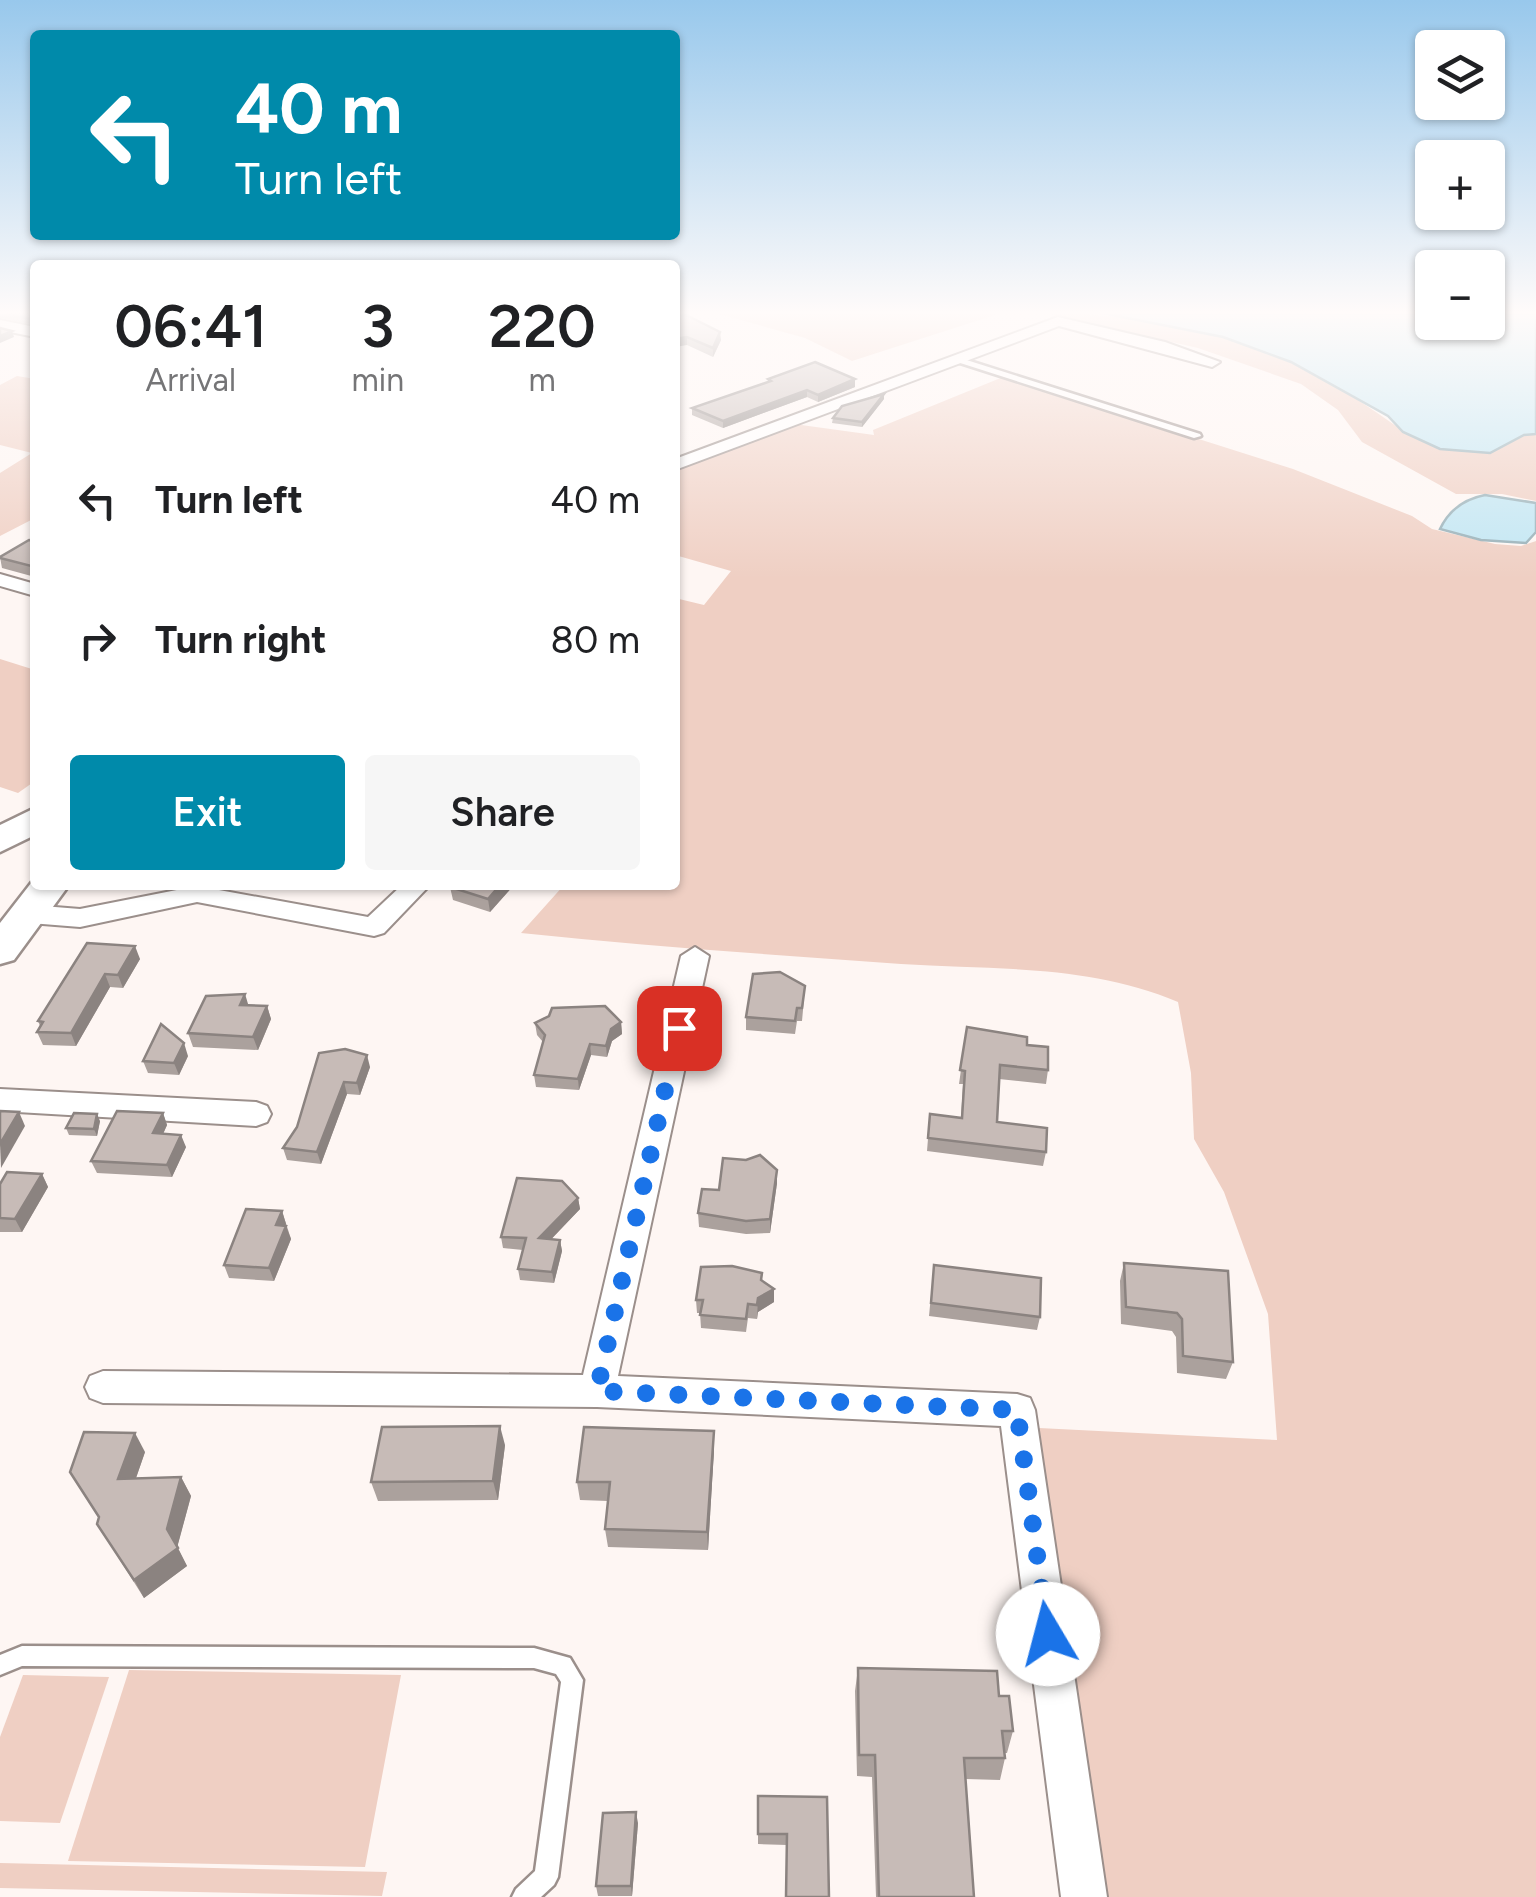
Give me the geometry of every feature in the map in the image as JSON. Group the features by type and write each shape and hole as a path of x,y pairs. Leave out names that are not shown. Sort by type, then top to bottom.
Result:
{"street":[{"path":"680,464 846,402"},
{"path":"0,580 30,589"},
{"path":"0,951 40,900 80,918 197,894 374,926 411,890"},
{"path":"597,1391 695,956"},
{"path":"0,1100 256,1114"},
{"path":"103,1386 597,1391 1017,1410 1084,1897"}],"lane":[{"path":"1091,402 1198,436"},
{"path":"0,1665 22,1656 534,1658 563,1665 572,1680 546,1877 524,1897"}],"shaded area":[{"path":"0,402 30,402 30,452 0,445"},
{"path":"943,402 1080,402 1293,469 1412,516 1432,529 1495,544 1521,546 1536,541 1536,1897 1102,1897 1039,1428 1277,1440 1268,1314 1224,1192 1194,1139 1191,1073 1178,1002 1110,981 1041,971 901,964 521,933 560,890 680,890 680,599 704,605 731,571 680,556 680,466 794,424 874,435 873,430"},
{"path":"1326,402 1359,402 1409,434 1490,453 1524,435 1536,434 1536,501 1502,494 1456,494 1362,442 1338,410"},
{"path":"30,454 30,521 0,536 0,473"},
{"path":"0,659 30,668 30,785 18,793 0,787"},
{"path":"129,1670 401,1675 365,1867 68,1861"},
{"path":"23,1675 109,1677 60,1823 0,1821 0,1737"},
{"path":"0,1863 387,1872 382,1896 0,1888"}],"water":[{"path":"1362,402 1536,402 1536,434 1524,435 1490,453 1440,449 1403,432 1388,416"},
{"path":"1485,495 1536,503 1536,532 1526,543 1481,540 1440,529 1458,506"}],"building":[{"path":"711,402 776,402 723,421 692,408"},
{"path":"878,402 862,422 833,418 842,406"},
{"path":"29,540 30,540 30,566 0,557"},
{"path":"460,890 496,890 488,899"},
{"path":"87,943 135,946 118,975 105,974 71,1033 37,1032 43,1022 38,1021"},
{"path":"780,972 805,986 802,1008 797,1008 795,1021 746,1017 753,974"},
{"path":"245,994 240,1005 267,1006 253,1037 188,1033 206,996"},
{"path":"605,1006 621,1022 611,1029 606,1046 590,1044 578,1079 534,1075 545,1035 535,1023 549,1016 552,1008"},
{"path":"161,1024 184,1043 174,1063 143,1061"},
{"path":"967,1027 1027,1037 1027,1045 1048,1047 1048,1070 1000,1065 997,1122 1047,1128 1046,1152 928,1138 930,1114 962,1118 965,1071 960,1070"},
{"path":"345,1049 367,1055 357,1083 344,1082 317,1152 283,1148 297,1127 319,1053"},
{"path":"0,1111 19,1112 0,1144"},
{"path":"117,1111 163,1113 153,1133 181,1135 167,1165 91,1161"},
{"path":"74,1113 97,1114 94,1129 66,1128"},
{"path":"760,1155 777,1170 770,1219 746,1221 698,1213 702,1189 719,1190 723,1158 746,1160"},
{"path":"7,1172 42,1174 15,1219 0,1218 0,1184"},
{"path":"517,1178 562,1181 578,1198 539,1238 560,1240 552,1272 518,1269 526,1238 501,1237"},
{"path":"246,1209 282,1211 276,1225 286,1226 269,1268 224,1265"},
{"path":"1124,1263 1228,1271 1233,1362 1183,1356 1182,1319 1177,1313 1126,1307"},
{"path":"934,1265 1041,1278 1040,1317 931,1303"},
{"path":"732,1266 762,1273 761,1280 774,1289 758,1298 757,1305 748,1304 746,1319 700,1315 703,1300 696,1300 701,1267"},
{"path":"500,1426 493,1481 371,1482 382,1427"},
{"path":"584,1427 714,1431 707,1532 605,1529 610,1482 577,1482"},
{"path":"84,1432 135,1433 118,1479 181,1477 167,1529 178,1548 134,1580 97,1524 99,1517 70,1472"},
{"path":"858,1668 997,1671 999,1696 1009,1696 1013,1731 1002,1731 1005,1758 964,1758 974,1897 879,1897 875,1755 859,1755"},
{"path":"758,1796 827,1797 829,1897 786,1897 787,1834 758,1834"},
{"path":"636,1812 631,1886 596,1886 603,1813"}],"route":[{"path":"679,1028 597,1391 1017,1410 1048,1634"}]}
